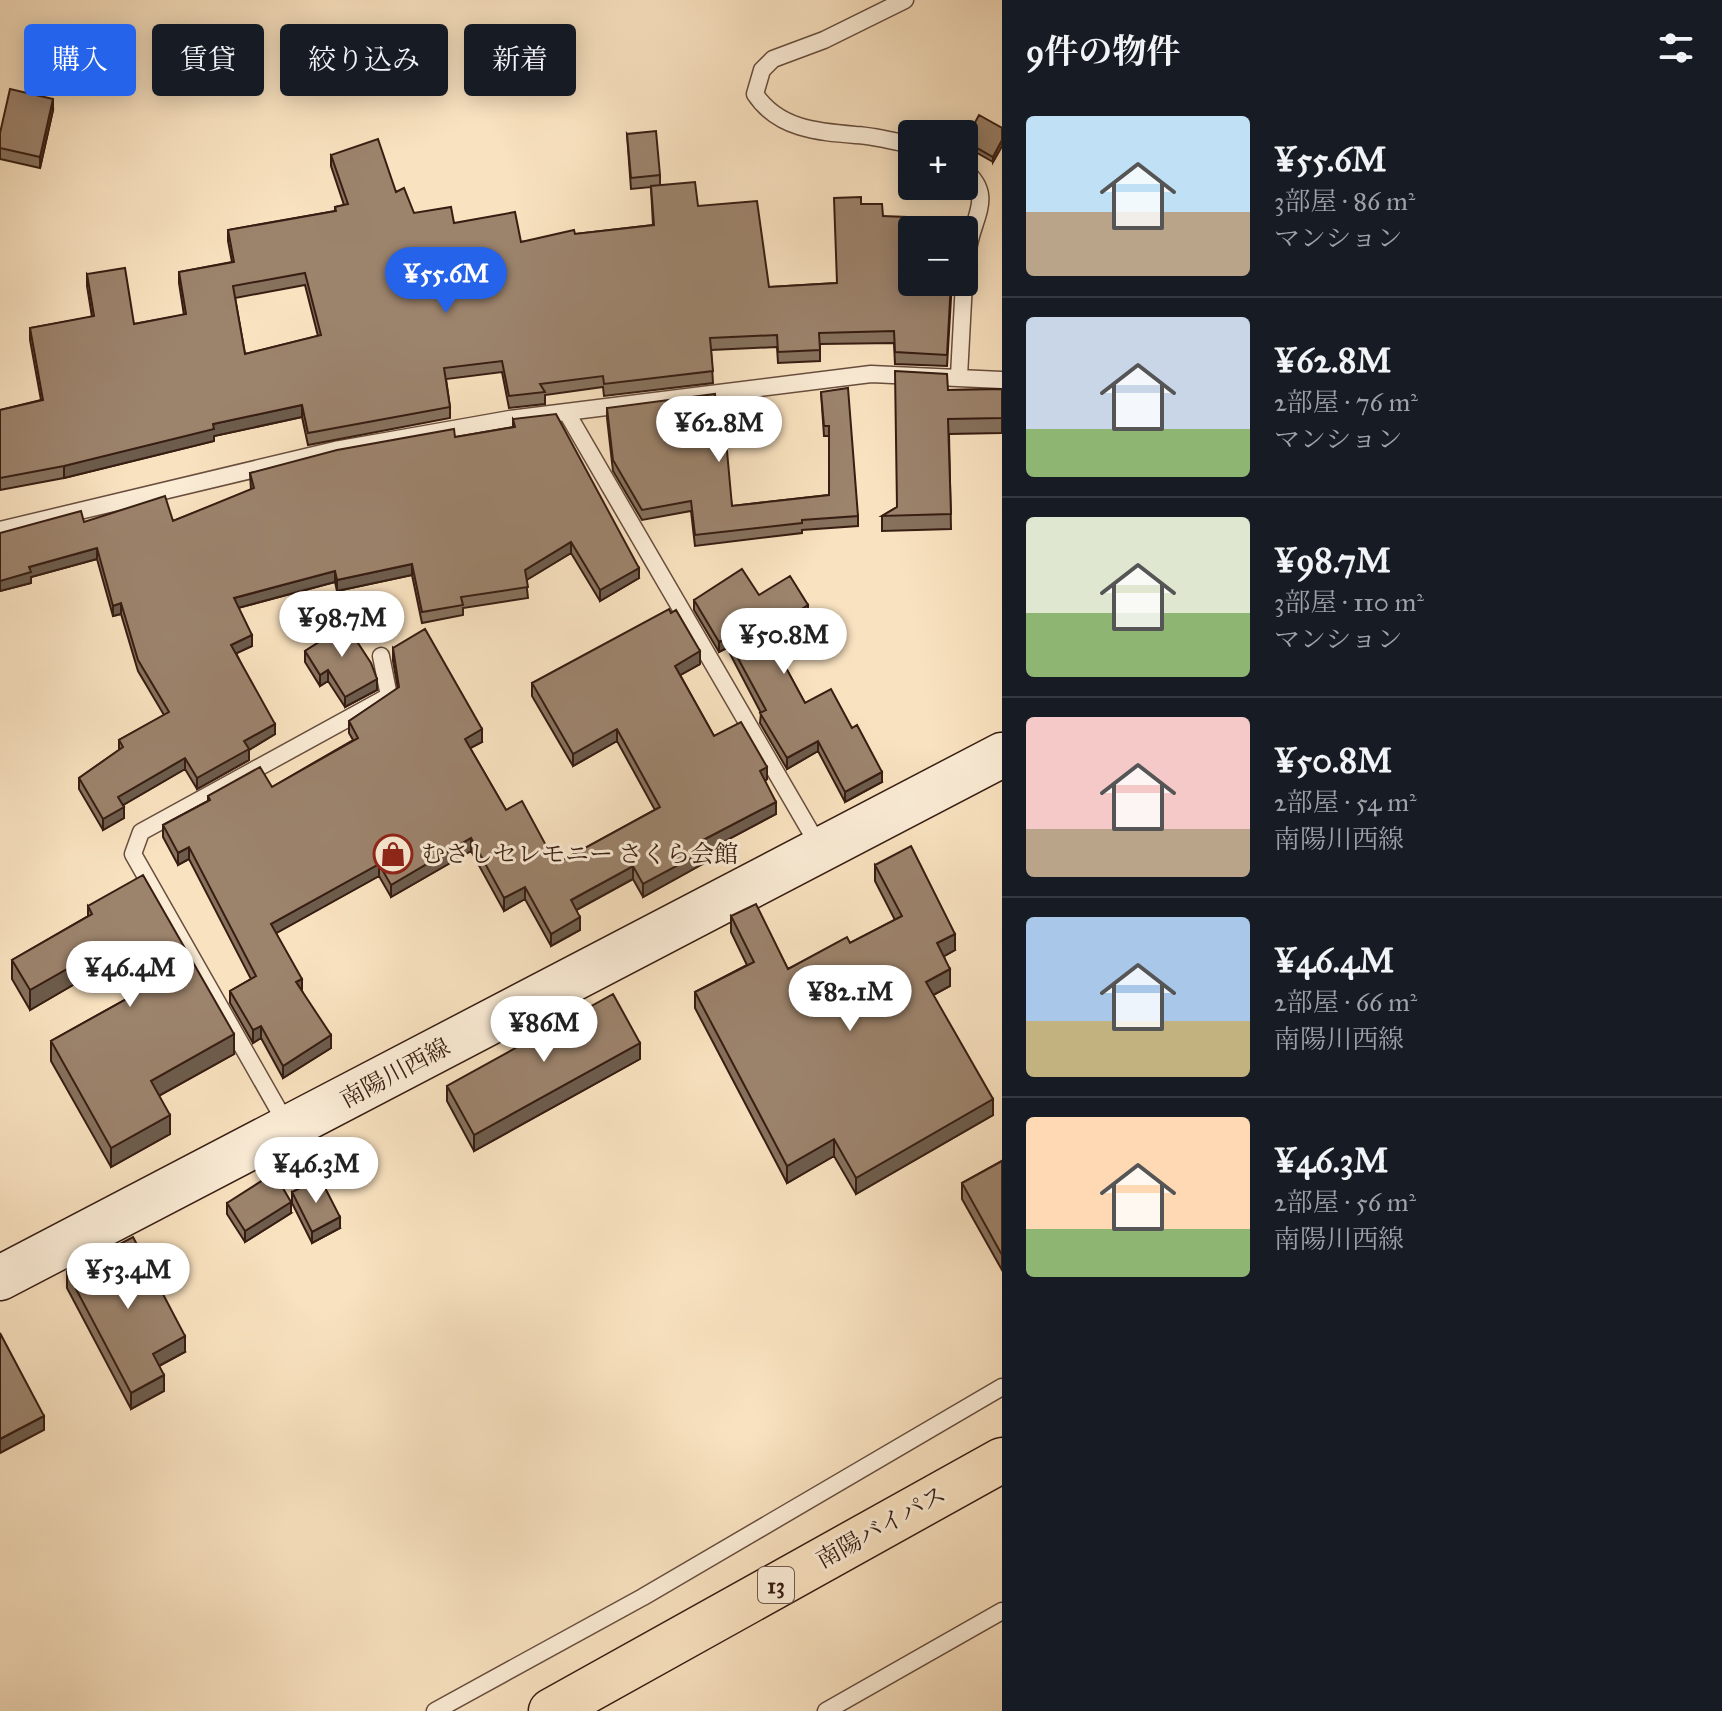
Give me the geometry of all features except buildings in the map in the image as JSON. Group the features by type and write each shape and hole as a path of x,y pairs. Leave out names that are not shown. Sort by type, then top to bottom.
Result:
{"highway":[{"name":"南陽バイパス","path":"551,1711 1002,1460"}],"main road":[{"name":"南陽川西線","path":"0,1278 1002,755"}],"lane":[{"path":"898,142 858,135 821,135 767,112 755,94 762,70 773,59 824,40 905,0"},
{"path":"978,188 983,198 978,224"},
{"path":"959,376 963,296"},
{"path":"0,530 335,450 433,431 871,374 1002,380"},
{"path":"567,413 822,851"},
{"path":"289,1128 133,854 141,832 389,696 381,656"},
{"path":"435,1711 643,1597 1002,1387"},
{"path":"826,1711 1002,1611"}],"place":[{"name":"むさしセレモニー さくら会館","path":"393,854"}]}
